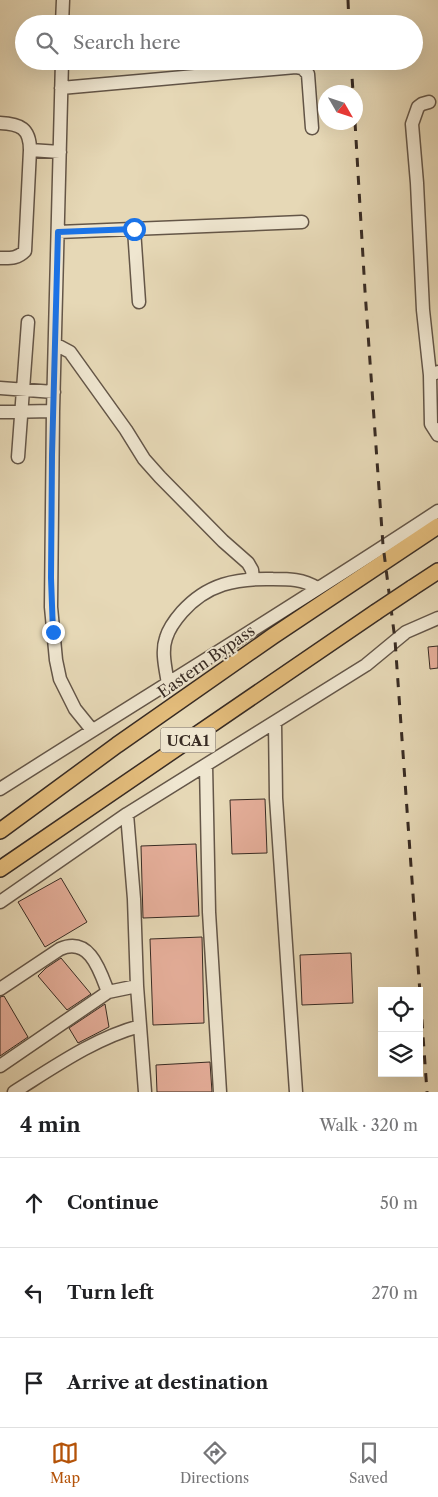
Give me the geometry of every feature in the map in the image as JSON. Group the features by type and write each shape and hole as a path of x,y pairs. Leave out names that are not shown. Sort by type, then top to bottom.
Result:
{"main road":[{"name":"Eastern Bypass","path":"0,831 117,745 273,636 438,526"},
{"name":"UCA1","path":"0,869 438,571"}],"street":[{"path":"62,0 62,15"},
{"path":"62,70 53,411 51,607 56,660 60,679 67,696 92,730"},
{"path":"61,88 262,70"},
{"path":"304,70 308,74 312,128"},
{"path":"430,102 418,107 412,124 423,310 434,374 431,424 438,436"},
{"path":"0,123 14,124 21,127 30,140 25,251 13,259 0,258"},
{"path":"30,150 60,152"},
{"path":"58,232 302,222"},
{"path":"134,229 139,302"},
{"path":"18,457 28,322"},
{"path":"55,344 70,352 126,430 144,459 185,503 250,566 253,579"},
{"path":"0,388 54,392"},
{"path":"0,412 53,411"},
{"path":"0,789 438,511"},
{"path":"168,684 164,654 165,640 175,620 198,597 211,588 253,579 295,580 317,588"},
{"path":"0,902 127,814 366,665 406,632 438,618"},
{"path":"275,722 276,798 296,1092"},
{"path":"206,765 209,912 220,1092"},
{"path":"127,814 145,1092"},
{"path":"0,989 60,949 71,946 80,948 88,953 97,964 108,992"},
{"path":"0,1066 108,992 137,986"},
{"path":"14,1092 97,1043 119,1032 140,1026"}],"building":[{"path":"438,646 438,668 430,669 428,647"},
{"path":"265,799 267,853 232,854 230,800"},
{"path":"196,844 199,916 143,918 141,846"},
{"path":"61,878 87,922 45,947 18,902"},
{"path":"202,937 204,1023 153,1025 150,939"},
{"path":"351,953 353,1003 302,1005 300,955"},
{"path":"61,958 91,994 67,1010 38,976"},
{"path":"4,996 28,1037 0,1056 0,997"},
{"path":"105,1004 109,1027 78,1043 69,1028"},
{"path":"210,1062 212,1092 157,1092 156,1065"}],"railway":[{"path":"348,0 349,15"},
{"path":"352,70 353,85"},
{"path":"355,130 383,545 395,640 427,1092"}],"route":[{"path":"53,632 51,607 52,455 58,232 134,229"}]}
